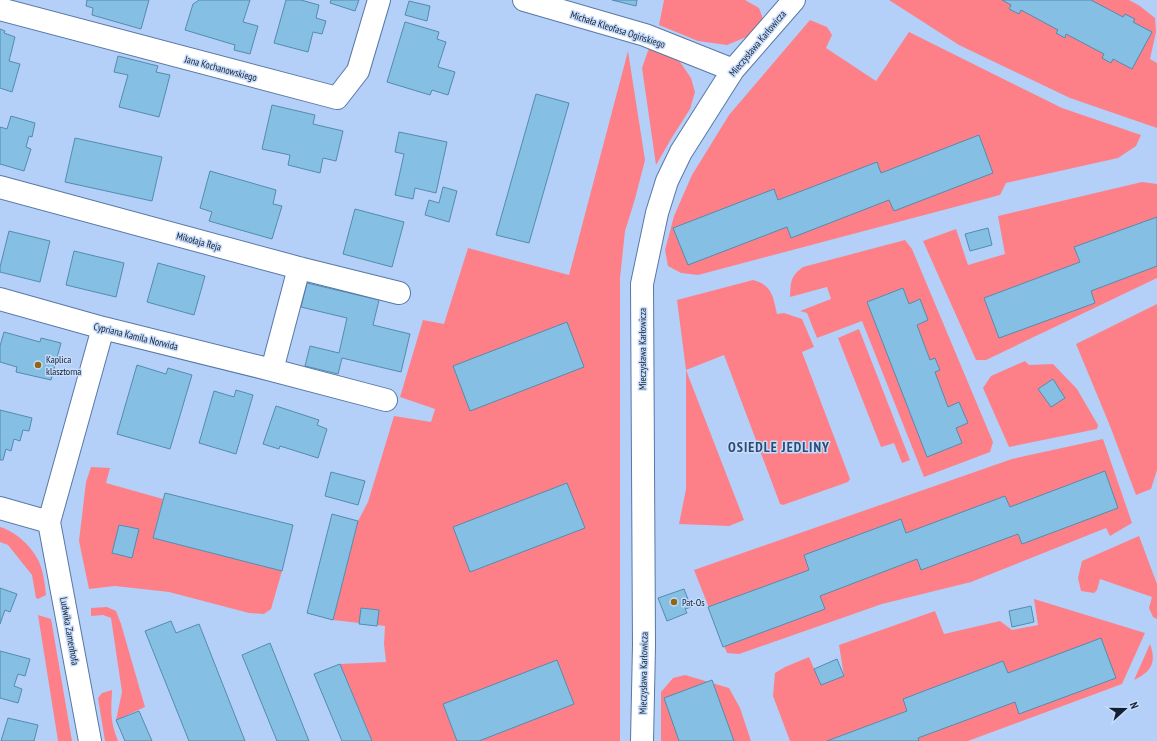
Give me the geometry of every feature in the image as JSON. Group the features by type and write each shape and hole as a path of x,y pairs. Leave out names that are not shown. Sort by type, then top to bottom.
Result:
{"street":[{"name":"Jana Kochanowskiego","path":"0,9 337,98 358,71 378,0"},
{"name":"Michała Kleofasa Ogińskiego","path":"524,0 645,35 733,70"},
{"name":"Mieczysława Karłowicza","path":"642,741 644,645 642,284 657,213 667,181 681,152 733,70 794,0"},
{"name":"Mikołaja Reja","path":"0,186 300,268 399,293"},
{"path":"272,370 300,268"},
{"name":"Cypriana Kamila Norwida","path":"0,299 103,328 386,400"},
{"name":"Ludwika Zamenhofa","path":"90,741 49,522 103,328"},
{"path":"0,508 49,522"}],"shaded area":[{"path":"664,0 745,0 759,8 763,19 751,35 727,45 698,41 659,25"},
{"path":"889,0 1129,0 1140,6 1155,18 1156,32 1150,59 1157,63 1157,128 1070,98 959,45"},
{"path":"810,20 827,27 832,35 826,48 876,81 909,32 1062,108 1141,135 1136,146 1118,158 1006,183 1000,195 698,275 681,273 668,266 665,250 674,216 692,175 729,115"},
{"path":"649,48 666,54 680,62 691,78 695,92 690,109 656,165 642,68"},
{"path":"628,51 645,160 625,231 620,278 620,741 372,741 340,664 386,662 384,644 385,626 333,620 358,521 368,502 394,416 431,422 435,409 400,397 423,320 444,324 468,248 569,275"},
{"path":"1142,182 1157,184 1157,278 986,360 976,360 923,241 956,229 968,265 1005,254 998,216"},
{"path":"905,240 912,249 993,442 990,452 924,477 862,321 817,338 807,313 800,311 831,299 827,287 790,297 793,277 803,267"},
{"path":"753,280 764,285 771,292 777,314 784,313 802,319 814,347 802,352 850,479 848,482 783,505 780,504 724,355 686,370 677,300"},
{"path":"1157,304 1157,470 1151,489 1136,495 1110,426 1076,344"},
{"path":"859,329 910,460 902,463 894,443 881,447 838,338"},
{"path":"1025,361 1029,365 1053,364 1077,389 1098,425 1097,429 1009,447 983,388 991,376"},
{"path":"686,370 744,520 729,526 679,524 686,489"},
{"path":"1103,439 1132,523 1110,536 1106,528 971,582 882,604 739,654 727,653 694,570 1012,459"},
{"path":"91,467 110,468 106,483 163,499 153,538 282,571 271,609 264,614 249,613 169,592 115,586 89,589 79,541 86,482"},
{"path":"0,527 19,537 35,554 42,570 46,595 38,599 36,598 32,575 8,545 0,542"},
{"path":"1139,536 1157,584 1157,619 1153,617 1149,608 1152,597 1100,579 1097,590 1094,593 1081,591 1078,578 1082,561"},
{"path":"1034,599 1145,633 1122,684 968,741 790,741 773,696 775,673 785,667 809,657 821,685 844,676 839,645 935,611 944,634 1000,621 1012,630 1038,625"},
{"path":"107,607 116,611 121,624 145,707 116,720 122,692 111,618 103,615 91,616 91,608"},
{"path":"38,615 51,619 72,741 58,741"},
{"path":"1150,644 1153,657 1151,666 1145,674 1134,680"},
{"path":"685,675 729,688 740,708 751,741 661,741 661,692 673,678"},
{"path":"112,690 112,716 118,741 105,741 98,698 102,693"}],"building":[{"path":"87,0 149,0 141,29 92,15 93,8 86,6"},
{"path":"199,0 250,0 243,22 258,26 250,54 234,50 235,45 185,30 193,4"},
{"path":"286,0 301,0 319,5 316,18 326,21 322,34 313,32 308,52 274,43"},
{"path":"331,0 359,0 355,11 330,3"},
{"path":"612,0 637,0 636,6"},
{"path":"1002,0 1091,0 1123,17 1125,14 1135,19 1133,22 1152,32 1132,69 1113,59 1111,63 1102,58 1104,54 1066,34 1065,38 1056,33 1058,30 1021,10 1019,14 1009,9 1011,5"},
{"path":"409,1 430,6 427,21 405,15"},
{"path":"405,22 439,32 437,39 446,42 438,67 455,72 448,95 432,90 430,95 387,82"},
{"path":"0,29 5,31 4,33 15,37 9,61 20,64 12,92 0,88"},
{"path":"118,56 158,66 156,72 170,75 159,117 119,107 128,75 114,72"},
{"path":"536,94 569,103 529,243 496,235"},
{"path":"272,105 315,115 313,124 343,131 336,161 323,158 320,173 288,165 290,155 262,149"},
{"path":"11,116 35,123 32,137 29,136 26,147 31,149 24,171 0,164 0,127 7,129"},
{"path":"399,132 447,142 436,193 415,188 413,199 395,195 404,154 395,152"},
{"path":"979,135 993,173 894,211 889,200 791,238 787,227 688,265 673,228 774,189 778,200 877,162 881,173"},
{"path":"75,138 162,157 152,201 65,182"},
{"path":"210,171 276,190 273,204 282,206 272,239 209,221 212,212 200,208"},
{"path":"443,187 457,191 449,222 425,215 429,200 439,203"},
{"path":"355,209 404,222 392,267 343,254"},
{"path":"1157,217 1157,266 1091,291 1095,303 999,338 984,298 1080,262 1074,247"},
{"path":"988,228 992,245 970,251 965,234"},
{"path":"9,231 50,241 40,282 0,272"},
{"path":"74,251 124,263 116,297 66,285"},
{"path":"158,263 205,276 194,315 147,302"},
{"path":"307,283 379,300 373,325 410,334 401,372 342,358 338,374 305,366 310,346 339,353 347,318 301,307"},
{"path":"903,288 909,304 920,299 928,320 917,325 930,360 935,358 940,370 935,372 948,407 959,402 968,423 956,428 962,443 927,457 867,302"},
{"path":"567,322 584,367 470,411 453,366"},
{"path":"4,332 40,342 41,338 61,343 51,380 16,372 17,367 0,362 0,346"},
{"path":"137,365 166,374 168,368 192,375 170,449 117,434"},
{"path":"1053,379 1065,398 1051,407 1038,389"},
{"path":"236,390 253,395 236,454 199,443 214,391 234,397"},
{"path":"276,406 319,420 317,425 327,429 318,458 280,446 279,449 263,444"},
{"path":"0,410 32,418 29,431 23,430 20,441 14,439 11,451 6,449 3,460 0,460"},
{"path":"1105,471 1118,508 1022,544 1018,534 921,570 917,559 820,596 825,609 723,647 708,607 809,570 804,555 901,519 906,533 1005,496 1010,507"},
{"path":"331,472 365,481 358,505 325,496"},
{"path":"567,483 585,528 470,572 453,527"},
{"path":"165,493 293,525 282,571 153,538"},
{"path":"332,514 358,521 333,620 307,613"},
{"path":"119,525 139,529 132,558 112,553"},
{"path":"0,588 17,594 10,612 5,610 0,624"},
{"name":"Pat-Os","path":"684,589 691,607 685,609 687,613 667,621 658,598"},
{"path":"1031,606 1034,622 1012,627 1009,611"},
{"path":"361,608 379,610 377,626 359,624"},
{"path":"171,621 176,633 199,624 245,741 189,741 145,631"},
{"path":"1101,638 1116,678 1019,714 1015,702 918,738 919,741 827,741 907,711 903,699 1003,661 1008,673"},
{"path":"270,643 309,741 277,741 242,655"},
{"path":"0,651 30,659 25,676 18,674 14,686 22,689 18,703 0,698"},
{"path":"837,659 844,676 821,685 814,669"},
{"path":"557,660 574,704 479,741 457,741 443,704"},
{"path":"340,664 372,741 342,741 314,674"},
{"path":"712,680 734,741 679,741 664,698"},
{"path":"139,711 152,741 125,741 116,720"},
{"path":"8,718 38,725 34,741 1,741"}],"place":[{"name":"Kaplica klasztorna","path":"38,365"},
{"name":"Pat-Os","path":"674,602"}],"district":[{"name":"OSIEDLE JEDLINY","path":"779,447"}]}
